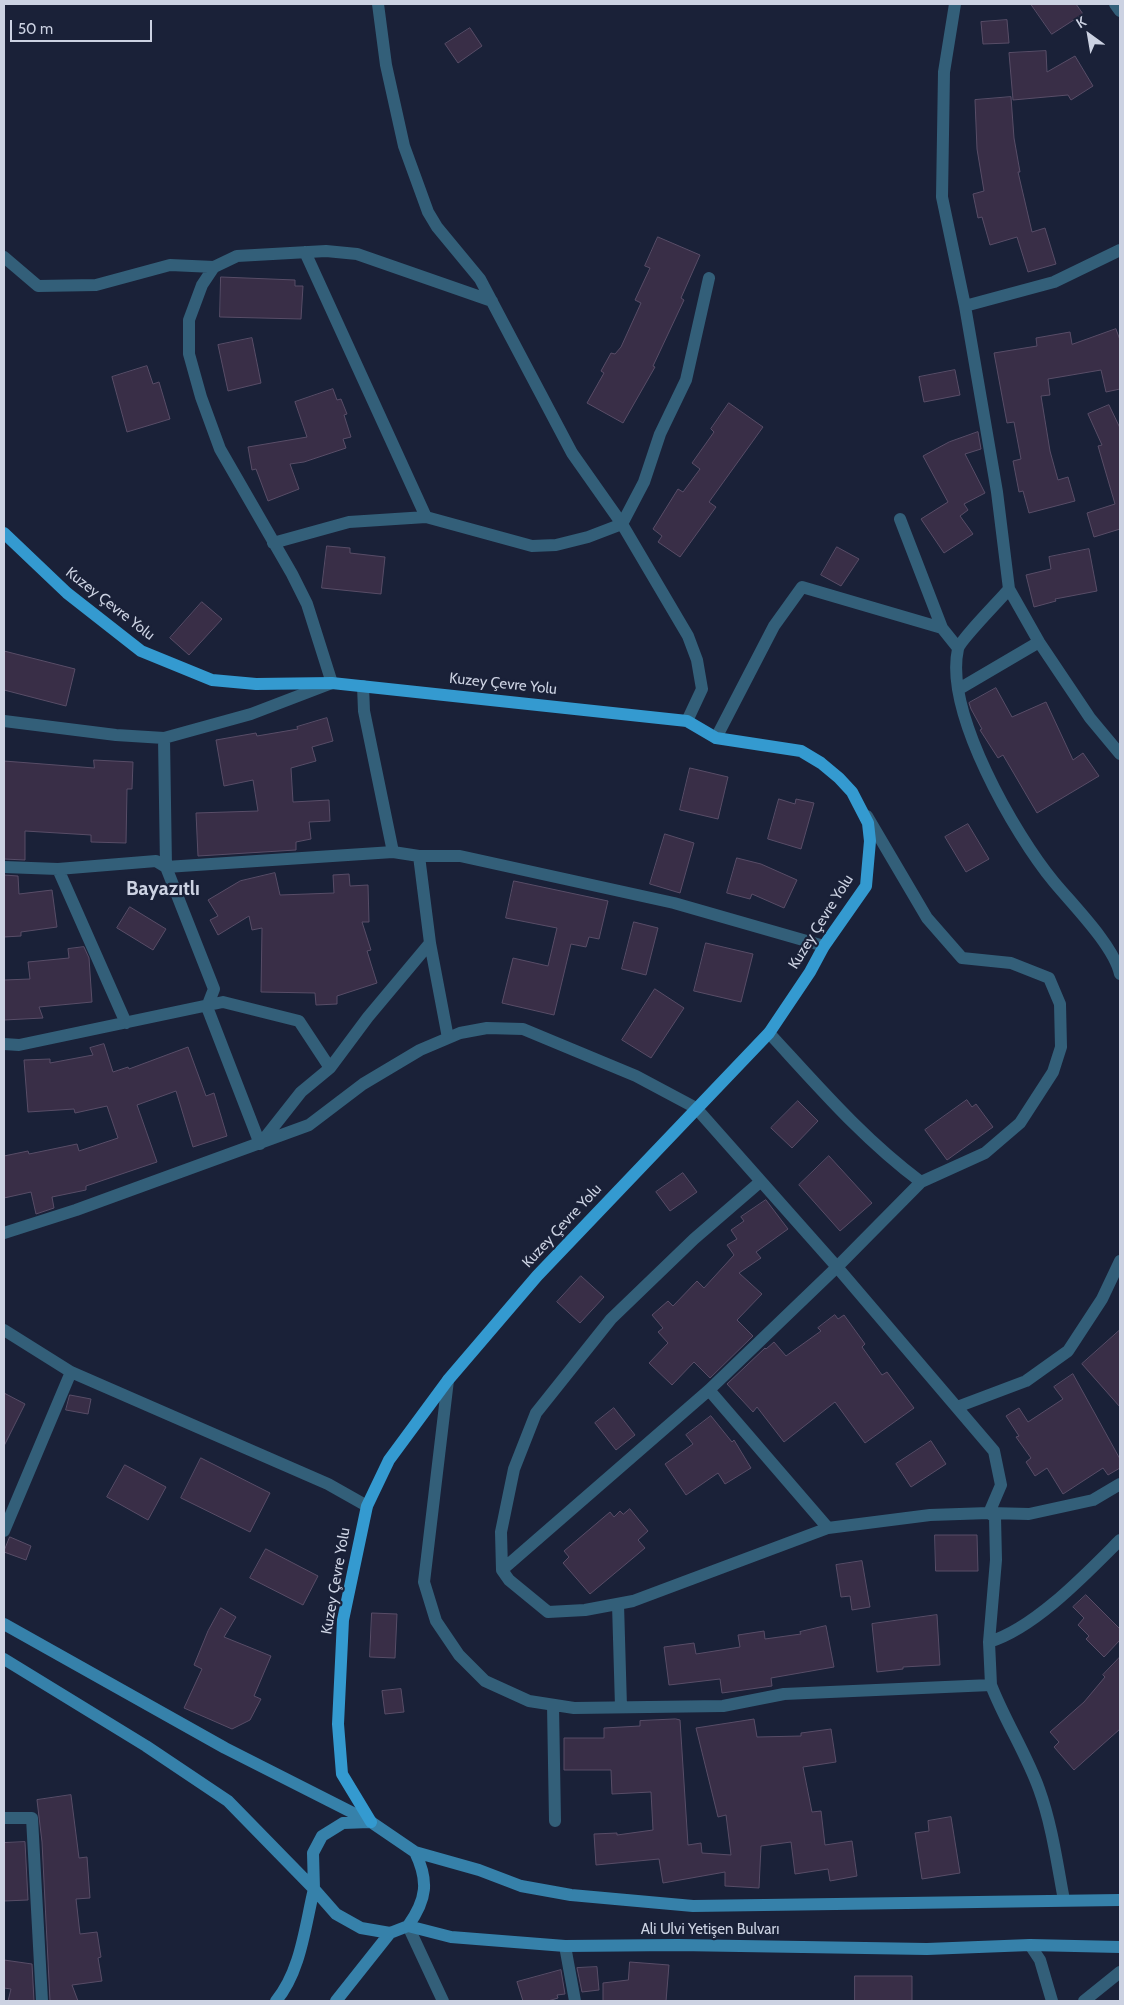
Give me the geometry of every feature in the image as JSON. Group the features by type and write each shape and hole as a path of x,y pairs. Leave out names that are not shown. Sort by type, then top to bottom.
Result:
{"main road":[{"name":"Kuzey Çevre Yolu","path":"4,533 68,593 141,651 212,680 256,684 332,683 687,721 716,738 801,751 839,778 852,792 862,808 868,823 870,841 866,886 824,946 810,972 769,1033 537,1276 448,1380 388,1460 367,1506 343,1620 338,1724 342,1774 371,1822"},
{"path":"4,1624 225,1748 371,1822 415,1852 478,1870 521,1886 571,1895 693,1906 1120,1900"},
{"path":"4,1659 146,1746 228,1801 336,1914 361,1928 390,1933"},
{"path":"276,2001 287,1988 298,1956 314,1889 313,1853 322,1836 343,1823 371,1822"},
{"path":"336,2001 390,1933 408,1926 421,1907 424,1886 423,1868 415,1852"},
{"name":"Ali Ulvi Yetişen Bulvarı","path":"408,1926 451,1938 565,1946 678,1945 927,1948 1030,1945 1120,1947"}],"street":[{"path":"378,4 386,65 404,146 428,212 437,227 480,279 572,453 622,524 688,636 697,660 702,689 687,721"},
{"path":"956,4 944,72 942,197 965,306 997,492 1010,590 1038,642 1090,718 1120,754"},
{"path":"1115,4 1120,11"},
{"path":"965,306 1054,282 1120,250"},
{"path":"4,257 38,286 96,285 170,265 214,267 237,256 305,252 357,254 492,301"},
{"path":"305,252 426,517"},
{"path":"4,721 106,734 164,738 251,714 332,683 307,604 292,574 220,449 201,397 189,354 189,320 202,285 214,267"},
{"path":"273,543 349,522 426,517 532,546 556,545 588,537 622,524 644,482 660,434 686,380 709,278"},
{"path":"900,519 942,628 958,648"},
{"path":"716,738 774,626 802,587 942,628"},
{"path":"1010,590 958,648 957,672 962,705 976,752 1002,803 1052,880 1096,932 1118,966 1120,974"},
{"path":"959,688 1038,642"},
{"path":"364,686 364,711 393,852"},
{"path":"164,738 166,867 214,989 206,1007 260,1144"},
{"path":"502,1570 709,1390 921,1182 985,1153 1020,1123 1053,1072 1061,1047 1060,1004 1049,978 1010,963 962,958 927,918 862,808"},
{"path":"4,867 58,869 156,861 166,867 393,852 418,856 460,856 674,903 824,946"},
{"path":"418,856 430,943 448,1038"},
{"path":"58,869 126,1023"},
{"path":"260,1144 301,1092 330,1068 368,1017 430,943"},
{"path":"4,1044 19,1044 206,1007 222,1002 299,1021 330,1068"},
{"path":"4,1233 260,1144 309,1125 363,1084 420,1050 460,1032 487,1028 523,1029 636,1076 696,1108 760,1182 837,1266 994,1451 1001,1485 989,1513"},
{"path":"769,1033 841,1112 880,1151 921,1182"},
{"path":"760,1182 694,1239 611,1319 536,1413 514,1469 501,1532 502,1570 509,1580 548,1612 586,1610 633,1601 828,1528 889,1519 989,1513 1029,1514 1093,1500 1120,1484"},
{"path":"957,1407 1026,1381 1068,1351 1102,1299 1120,1261"},
{"path":"4,1330 71,1372 328,1484 367,1506"},
{"path":"4,1531 71,1372"},
{"path":"448,1380 424,1582 436,1621 458,1656 485,1682 529,1701 574,1708 723,1706 784,1694 991,1685"},
{"path":"709,1390 828,1528"},
{"path":"989,1513 995,1517 996,1560 989,1642 991,1685 1039,1787 1047,1813 1064,1900"},
{"path":"989,1642 1005,1637 1022,1628 1090,1570 1120,1540"},
{"path":"618,1604 621,1708"},
{"path":"554,1704 555,1821"},
{"path":"4,1818 32,1818 42,2001"},
{"path":"408,1926 442,2001"},
{"path":"1030,1945 1040,1960 1052,2001"},
{"path":"565,1946 575,2001"},
{"path":"1084,2001 1120,1972"}],"building":[{"path":"1031,4 1076,4 1083,14 1052,34"},
{"path":"1007,20 1009,43 983,44 981,22"},
{"path":"470,28 482,46 458,63 445,44"},
{"path":"1046,51 1047,72 1075,56 1093,86 1071,100 1068,95 1013,100 1009,53"},
{"path":"1011,97 1014,138 1020,172 1018,172 1032,232 1045,228 1056,264 1028,272 1017,237 990,245 982,217 978,218 973,194 984,191 977,149 975,100"},
{"path":"658,237 700,255 681,298 684,300 653,366 655,367 623,423 587,403 604,373 601,371 611,353 615,354 621,347 641,303 635,300 650,268 645,266"},
{"path":"221,277 295,280 295,286 303,286 301,319 220,317"},
{"path":"1116,329 1120,340 1120,389 1106,392 1101,370 1048,379 1050,395 1041,396 1050,451 1058,480 1068,477 1075,501 1029,513 1023,491 1019,492 1013,461 1021,459 1014,422 1007,423 994,353 1037,346 1036,338 1070,332 1072,344"},
{"path":"252,338 261,383 228,391 218,345"},
{"path":"147,366 153,384 159,382 170,419 127,432 112,377"},
{"path":"955,370 960,395 924,402 919,377"},
{"path":"333,389 337,400 341,399 347,414 344,415 351,437 343,439 346,448 304,462 290,464 299,489 268,501 256,469 252,470 248,447 307,437 295,402"},
{"path":"729,403 763,427 709,502 716,507 680,557 658,542 662,536 653,529 678,489 683,492 700,469 692,463 714,432 711,429"},
{"path":"1109,405 1120,428 1120,529 1094,537 1087,513 1115,504 1098,446 1102,445 1088,414"},
{"path":"978,432 981,449 965,454 985,493 964,504 968,510 960,516 973,534 944,553 921,519 948,502 923,456 949,442"},
{"path":"327,546 350,548 350,553 385,557 381,594 322,588"},
{"path":"837,547 859,559 841,586 821,575"},
{"path":"1089,549 1097,591 1055,599 1056,601 1034,607 1026,575 1051,569 1049,557"},
{"path":"202,602 222,619 189,655 170,638"},
{"path":"4,651 75,669 66,706 4,690"},
{"path":"996,688 1012,717 1046,702 1073,760 1083,753 1099,776 1037,813 1003,755 998,758 980,730 982,729 969,703"},
{"path":"327,718 333,741 312,747 316,761 291,768 293,802 329,800 330,821 309,822 311,839 296,842 296,850 198,856 196,813 258,811 253,780 224,786 216,740 256,733 257,736 298,729 297,727"},
{"path":"94,760 133,762 132,789 127,789 126,843 91,842 91,835 25,831 25,860 4,859 4,761 94,768"},
{"path":"690,768 728,777 718,819 680,810"},
{"path":"779,799 795,804 796,799 814,803 801,849 768,839"},
{"path":"968,824 989,859 966,872 945,837"},
{"path":"665,834 694,843 680,893 650,884"},
{"path":"737,858 761,864 797,880 784,908 752,894 750,899 727,893"},
{"path":"275,873 280,895 334,893 333,875 349,874 350,886 368,885 369,922 362,922 371,950 367,951 377,983 337,996 337,1004 316,1005 315,993 261,992 262,928 252,930 249,916 218,935 210,920 218,916 208,900 240,881"},
{"path":"4,875 18,876 19,894 52,890 57,927 21,932 21,936 4,937"},
{"path":"514,881 608,901 599,939 589,937 586,947 571,944 554,1015 502,1003 513,958 548,966 557,928 506,918"},
{"path":"130,907 166,929 153,950 117,928"},
{"path":"634,922 658,928 646,975 622,969"},
{"path":"706,943 753,954 741,1002 694,991"},
{"path":"84,947 89,958 92,1002 39,1007 43,1018 4,1020 4,980 30,979 28,962 69,958 68,949"},
{"path":"655,989 684,1008 651,1058 622,1040"},
{"path":"104,1044 113,1072 128,1067 129,1069 188,1047 206,1096 214,1093 227,1136 193,1147 176,1091 137,1105 157,1162 86,1186 86,1190 52,1197 54,1208 36,1214 31,1192 4,1198 4,1156 28,1151 29,1154 77,1144 79,1151 118,1138 107,1106 75,1113 74,1109 28,1112 24,1060 50,1059 50,1063 93,1055 90,1048"},
{"path":"967,1100 972,1107 976,1104 993,1127 947,1160 925,1130"},
{"path":"798,1101 818,1121 792,1148 771,1128"},
{"path":"829,1156 872,1203 840,1231 799,1185"},
{"path":"683,1173 697,1192 670,1211 656,1192"},
{"path":"766,1200 788,1229 756,1252 761,1258 739,1273 762,1294 737,1320 753,1336 710,1378 694,1362 672,1385 649,1363 668,1343 658,1332 663,1328 652,1315 668,1301 673,1306 697,1281 704,1288 734,1255 727,1245 737,1239 731,1230 744,1221 741,1217"},
{"path":"581,1276 604,1297 580,1323 557,1302"},
{"path":"835,1315 838,1319 844,1315 865,1344 862,1347 882,1375 887,1372 914,1408 865,1443 835,1402 784,1442 757,1407 753,1412 727,1384 765,1348 774,1342 786,1356 821,1331 818,1328"},
{"path":"1120,1330 1120,1407 1082,1364"},
{"path":"1073,1374 1120,1459 1120,1468 1108,1475 1103,1468 1063,1494 1047,1468 1035,1476 1026,1462 1031,1458 1016,1437 1019,1436 1006,1416 1019,1408 1028,1422 1063,1399 1054,1387"},
{"path":"4,1393 25,1404 4,1446"},
{"path":"70,1395 91,1399 88,1414 66,1410"},
{"path":"614,1408 635,1435 616,1450 595,1423"},
{"path":"711,1416 732,1442 734,1440 751,1468 725,1484 718,1473 686,1495 665,1464 693,1444 686,1435"},
{"path":"931,1441 946,1464 911,1487 896,1464"},
{"path":"201,1458 270,1493 250,1532 181,1498"},
{"path":"125,1465 166,1487 148,1520 107,1497"},
{"path":"630,1509 648,1531 638,1540 645,1548 590,1594 563,1563 569,1557 564,1551 610,1512 614,1517 620,1511 623,1514"},
{"path":"935,1535 977,1535 978,1571 936,1571"},
{"path":"10,1537 31,1546 26,1560 4,1552"},
{"path":"266,1549 318,1576 303,1605 250,1578"},
{"path":"862,1561 870,1607 852,1610 850,1596 841,1597 836,1565"},
{"path":"1086,1595 1120,1629 1120,1640 1104,1657 1086,1639 1089,1636 1078,1625 1084,1618 1073,1607"},
{"path":"221,1608 236,1617 224,1637 271,1656 254,1696 261,1699 250,1720 232,1729 184,1708 202,1669 194,1665 208,1631"},
{"path":"372,1613 397,1614 395,1658 370,1657"},
{"path":"937,1615 940,1665 903,1667 903,1669 877,1672 872,1624"},
{"path":"826,1626 834,1667 771,1678 772,1686 722,1693 720,1679 669,1685 664,1647 694,1643 696,1654 740,1647 738,1635 764,1631 765,1639 801,1634 800,1632"},
{"path":"1120,1657 1120,1729 1074,1770 1054,1747 1059,1742 1050,1732 1084,1702 1105,1677 1103,1675"},
{"path":"401,1689 404,1712 385,1714 382,1691"},
{"path":"754,1719 757,1737 801,1736 801,1733 831,1729 836,1762 803,1767 812,1812 821,1811 825,1845 852,1841 857,1876 830,1881 828,1869 795,1874 791,1842 761,1846 759,1888 725,1886 725,1872 663,1883 659,1859 596,1865 594,1834 617,1833 617,1835 653,1830 651,1792 612,1794 611,1770 564,1770 564,1738 604,1738 604,1728 640,1726 640,1721 680,1720 688,1845 701,1843 702,1853 731,1855 726,1815 718,1817 696,1728"},
{"path":"71,1795 79,1858 87,1857 90,1898 76,1899 80,1934 97,1932 101,1957 98,1958 102,1981 72,1985 78,2001 50,2001 42,1842 37,1800"},
{"path":"951,1817 960,1873 922,1879 915,1833 929,1831 928,1821"},
{"path":"25,1842 28,1900 4,1901 4,1843"},
{"path":"4,1960 32,1964 34,2001 8,2001 11,1989 4,1988"},
{"path":"630,1962 669,1965 666,2001 603,2001 603,1983 628,1980"},
{"path":"597,1967 599,1990 582,1992 577,1968"},
{"path":"561,1970 565,1994 557,1995 558,1998 548,2001 523,2001 517,1982"},
{"path":"855,1976 912,1976 912,2001 855,2001"}],"district":[{"name":"Bayazıtlı","path":"163,889"}]}
